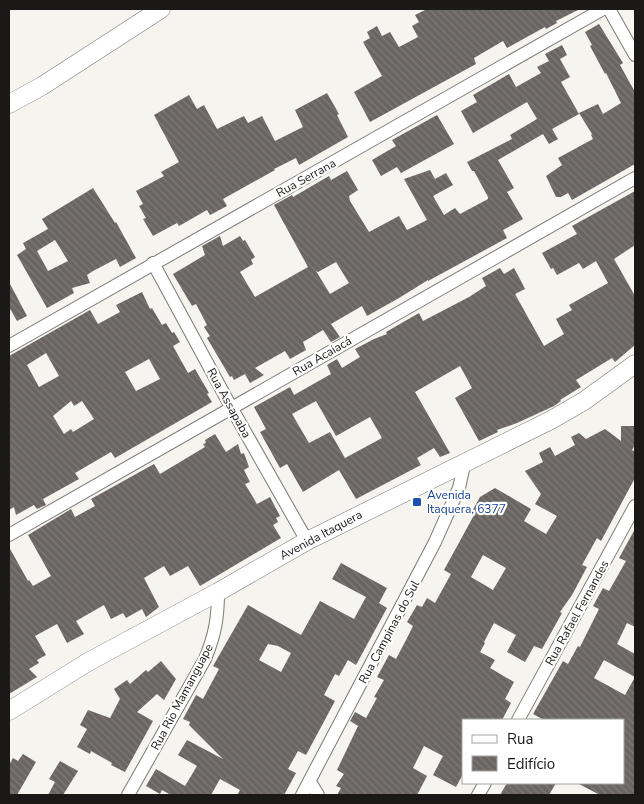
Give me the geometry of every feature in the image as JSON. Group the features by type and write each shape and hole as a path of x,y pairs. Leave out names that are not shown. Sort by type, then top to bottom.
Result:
{"street":[{"path":"9,104 42,86 161,9"},
{"name":"Rua Serrana","path":"9,346 603,9"},
{"path":"609,9 635,55"},
{"name":"Rua Acaiacá","path":"9,535 635,178"},
{"name":"Rua Assapaba","path":"153,263 231,408 307,541"},
{"name":"Avenida Itaquera","path":"9,711 88,662 218,592 307,541 552,420 584,401 635,364"},
{"name":"Rua Campinas do Sul","path":"302,795 435,542 459,488 464,465"},
{"name":"Rua Rafael Fernandes","path":"519,719 635,506"},
{"name":"Rua Rio Mamanguape","path":"128,795 205,659 214,636 218,614 218,592"},
{"path":"310,782 318,795"},
{"path":"478,795 484,784"}],"building":[{"path":"427,9 580,9 556,21 557,23 546,29 545,27 507,48 503,41 474,58 476,64 370,122 354,92 382,76 363,42 370,38 367,32 377,26 382,36 390,32 399,47 418,37 412,26 419,22 415,15"},
{"path":"599,24 623,63 620,65 635,92 635,164 572,200 568,193 561,197 556,197 546,176 562,165 558,158 593,139 579,113 598,104 603,114 621,103 590,46 592,45 585,32"},
{"path":"562,45 567,55 560,59 570,77 561,82 579,114 552,129 558,139 549,144 543,134 498,160 514,188 507,192 523,219 503,230 507,238 428,280 367,316 362,306 331,324 340,337 331,342 323,330 303,342 306,350 290,359 285,351 255,368 264,375 250,383 245,374 234,380 232,376 230,377 207,338 210,336 204,327 207,325 196,304 192,306 173,274 205,255 202,246 220,236 223,246 240,236 243,241 245,240 255,257 251,260 253,264 240,272 255,297 308,267 274,205 292,195 293,197 329,176 331,180 347,171 358,190 349,196 350,201 369,232 399,216 407,230 427,220 404,179 430,170 435,179 446,173 453,185 433,196 444,215 455,208 460,214 488,199 474,171 472,171 467,162 512,139 510,135 537,119 527,102 473,133 461,111 477,102 473,95 509,74 516,87 541,73 537,67 549,61 545,54","holes":["336,262 349,283 330,294 316,271 318,272"]},
{"path":"327,93 339,114 337,115 348,137 299,165 296,158 274,169 223,199 227,206 210,215 207,210 179,226 177,223 153,236 143,219 146,218 139,206 143,204 136,191 164,176 161,172 179,162 154,115 189,95 197,109 204,105 217,129 244,116 248,123 262,116 275,141 303,127 295,110"},
{"path":"437,115 454,144 401,173 397,167 381,176 372,160 396,146 392,140"},
{"path":"93,188 116,222 136,258 120,267 116,259 93,271 87,275 90,283 72,288 74,293 47,308 17,255 26,249 23,243 48,229 42,219","holes":["55,240 68,261 48,271 37,251"]},
{"path":"635,191 635,245 614,259 635,296 635,345 615,362 612,358 576,380 581,387 554,406 497,430 498,432 479,441 455,398 472,388 460,366 415,392 450,453 440,457 434,448 417,458 421,465 356,499 339,470 303,492 287,464 280,468 260,432 266,429 254,407 290,387 294,395 331,374 327,365 337,359 342,368 360,357 355,349 387,334 386,332 419,313 423,321 469,297 486,286 482,278 500,268 504,274 514,268 525,289 515,294 544,346 564,334 556,319 572,310 569,305 608,283 596,261 583,269 579,263 557,275 553,268 551,269 542,253 577,234 572,226","holes":["316,401 336,436 370,417 382,438 345,458 330,432 309,443 292,414"]},
{"path":"9,282 27,316 17,321 9,307"},
{"path":"142,292 150,309 152,308 162,325 166,323 172,333 174,332 180,342 173,346 188,373 195,369 212,402 115,458 111,452 75,473 79,479 43,499 46,505 37,509 34,505 16,515 14,507 9,510 9,356 90,310 98,324 120,312 116,305","holes":["46,353 59,376 39,387 27,365","149,359 160,379 136,391 125,372","71,401 74,406 82,401 94,419 73,432 71,429 64,434 53,416"]},
{"path":"621,426 635,426 635,445 632,450 635,452 635,478 601,541 597,538 582,565 587,567 572,595 560,612 562,613 542,649 534,646 525,662 507,652 516,635 494,623 480,652 495,660 490,668 514,682 505,699 511,703 503,719 462,719 462,776 456,787 433,775 443,756 424,746 413,768 427,776 417,795 337,795 341,788 336,786 344,774 337,770 358,726 350,721 355,712 366,718 377,698 374,697 384,680 377,677 389,655 396,659 413,626 407,622 417,605 422,607 427,598 435,603 451,574 444,570 473,517 470,515 480,497 495,488 531,509 524,521 546,534 557,516 535,504 541,494 525,471 543,462 539,453 550,447 555,456 575,445 571,437 579,433 586,439 605,429 621,441","holes":["483,555 506,568 493,590 471,577"]},
{"path":"215,434 226,452 238,444 241,454 244,453 249,467 244,470 250,482 245,484 257,504 270,497 280,516 276,518 278,522 273,525 281,538 200,586 188,566 170,576 164,566 144,578 159,607 146,617 142,609 126,618 123,613 111,619 104,605 76,621 84,634 67,643 57,624 35,636 46,655 37,660 39,663 29,669 37,677 9,694 9,547 28,581 33,586 51,576 28,535 71,509 75,517 95,506 91,499 154,464 160,474 205,447 203,444 206,443 205,440"},
{"path":"635,529 635,627 627,623 617,644 635,654 635,677 635,795 600,795 579,784 624,784 624,719 542,719 533,714 563,661 568,664 578,646 580,647 599,609 593,606 603,588 609,591 626,561 619,558","holes":["604,660 635,677 625,695 594,678"]},
{"path":"341,563 387,588 379,603 387,608 356,665 348,660 339,676 335,674 324,695 335,701 306,755 298,751 288,769 296,773 284,795 237,795 240,790 220,779 211,795 171,795 162,790 160,794 146,786 156,769 185,786 197,766 178,755 187,740 223,759 189,725 190,722 183,719 196,695 203,699 219,669 213,666 248,605 301,635 320,601 354,619 366,597 332,579","holes":["268,644 278,646 291,653 281,672 259,660"]},
{"path":"161,661 176,679 164,700 157,694 137,712 153,721 125,772 91,751 90,754 77,747 87,729 80,725 88,710 110,718 120,699 114,689 127,680 130,684 146,670 148,672"},
{"path":"23,754 36,762 17,795 9,795 9,765 13,758 18,761"},
{"path":"60,761 78,771 63,795 48,795 55,782 49,779"},
{"path":"506,784 555,784 549,795 500,795"}],"place":[{"name":"Avenida Itaquera, 6377","path":"417,502"}]}
